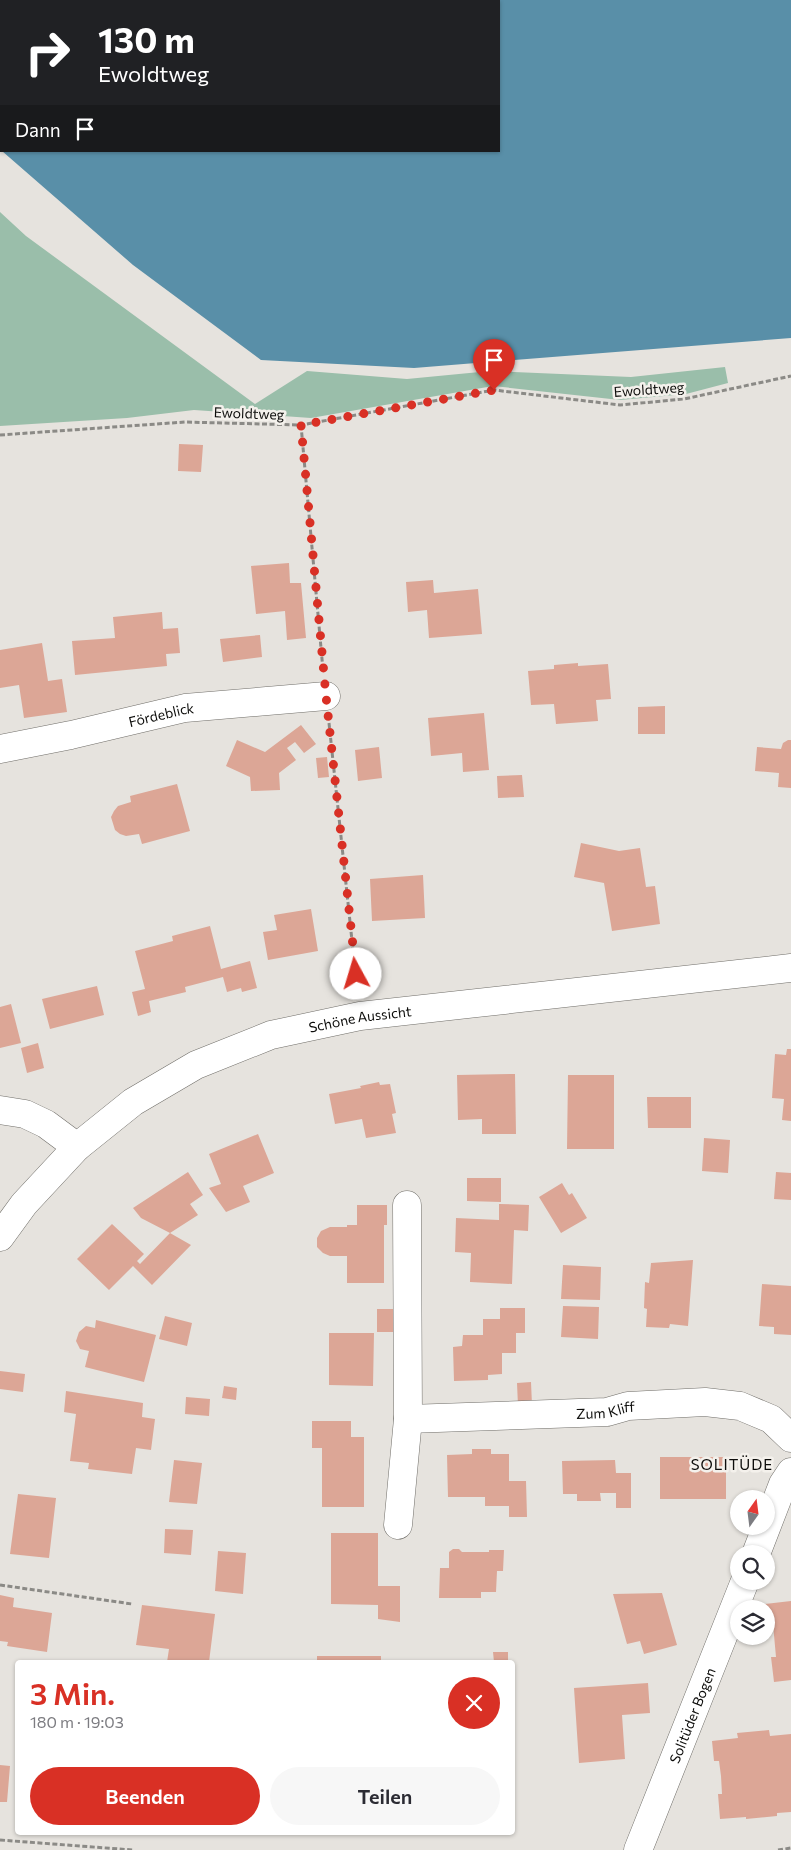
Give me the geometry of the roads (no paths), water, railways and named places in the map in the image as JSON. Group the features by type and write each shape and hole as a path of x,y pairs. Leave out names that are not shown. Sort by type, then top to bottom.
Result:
{"street":[{"name":"Fördeblick","path":"0,750 185,708 326,696"},
{"name":"Schöne Aussicht","path":"0,1237 24,1204 77,1147 133,1102 196,1065 270,1035 360,1016 791,968"},
{"path":"0,1110 24,1114 46,1124 77,1147"},
{"path":"398,1526 408,1418 407,1205"},
{"name":"Zum Kliff","path":"408,1418 607,1412 628,1406 705,1402 740,1406 771,1419 791,1438"},
{"path":"759,1545 783,1484 791,1472"},
{"name":"Solitüder Bogen","path":"638,1850 742,1590"}],"water":[{"path":"500,0 791,0 791,338 414,368 261,360 133,265 3,152 500,152"}],"district":[{"name":"SOLITÜDE","path":"732,1464"}]}
